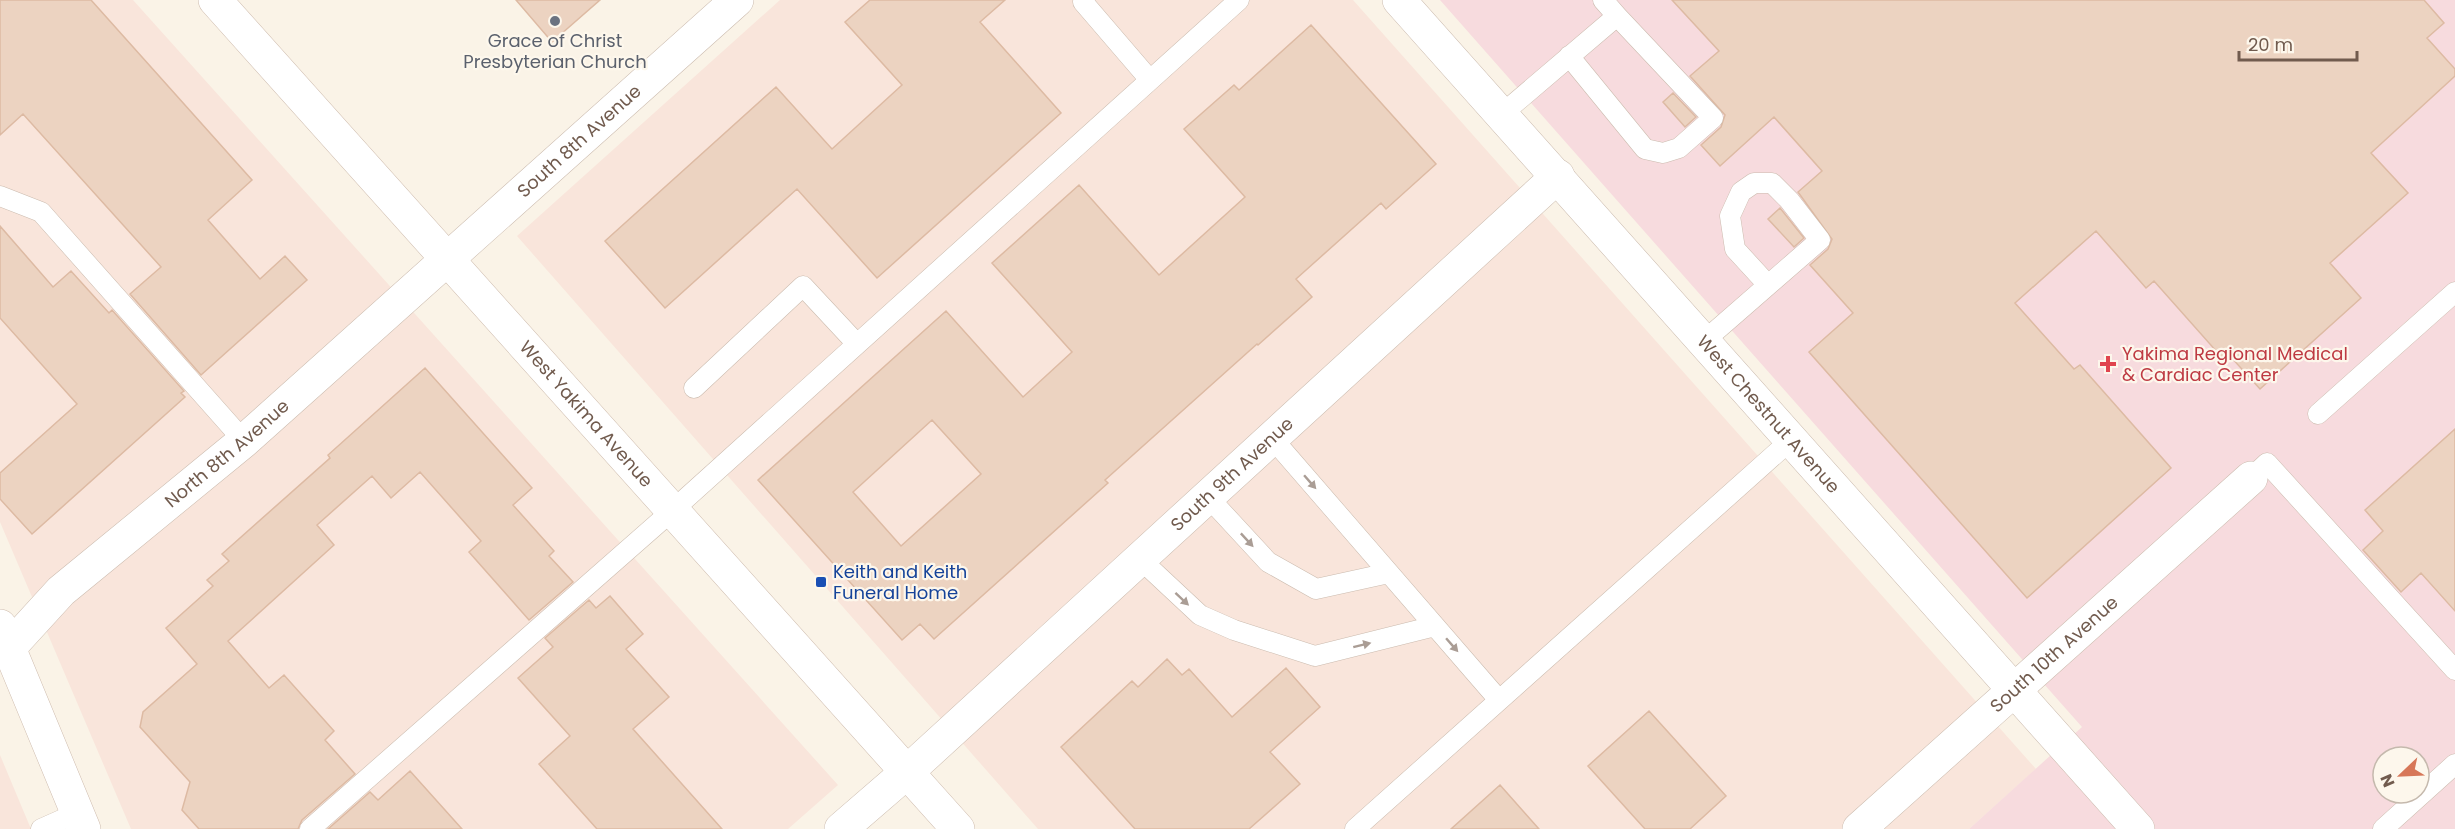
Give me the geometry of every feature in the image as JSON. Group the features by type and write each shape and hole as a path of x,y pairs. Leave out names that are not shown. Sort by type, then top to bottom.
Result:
{"street":[{"name":"West Yakima Avenue","path":"215,0 958,829"},
{"name":"South 8th Avenue","path":"447,258 737,0"},
{"name":"West Chestnut Avenue","path":"1399,0 2138,829"},
{"name":"South 9th Avenue","path":"841,829 908,772 1558,176"},
{"name":"North 8th Avenue","path":"4,638 244,441 447,258"},
{"name":"South 10th Avenue","path":"1859,829 2251,478"},
{"path":"4,638 81,821"}],"lane":[{"path":"310,829 673,510 1239,0"},
{"path":"1569,56 1645,149 1663,153 1679,148 1713,118 1603,0"},
{"path":"1083,1 1150,80"},
{"path":"1502,114 1617,16"},
{"path":"1704,340 1768,285 1820,240 1789,200 1772,183 1754,183 1741,192 1730,216 1736,249 1768,285"},
{"path":"0,196 41,212 244,441"},
{"path":"694,388 803,286 857,344"},
{"path":"2318,414 2455,292"},
{"path":"1272,438 1499,700"},
{"path":"1356,829 1792,440"},
{"path":"2251,478 2267,463 2455,670"},
{"path":"1208,496 1268,562 1316,589 1389,573"},
{"path":"1140,559 1200,615 1255,638 1315,656 1436,626"},
{"path":"2383,829 2455,764"},
{"path":"41,829 81,821"}],"shaded area":[{"path":"0,0 133,0 838,785 788,829 131,829 0,522"},
{"path":"780,0 1353,0 2036,769 1969,829 1038,829 517,236"},
{"name":"Yakima Regional Medical & Cardiac Center","path":"1440,0 2455,0 2455,829 1969,829 2082,727"},
{"path":"0,755 31,829 0,829"}],"building":[{"path":"0,0 91,0 252,180 208,220 260,279 285,256 307,280 201,375 130,294 161,267 23,114 0,135"},
{"name":"Grace of Christ Presbyterian Church","path":"516,0 600,0 552,42"},
{"path":"870,0 1005,0 980,22 1061,113 877,278 797,189 665,308 605,241 776,87 832,149 902,85 845,22"},
{"path":"1672,0 2424,0 2444,23 2427,38 2455,69 2455,76 2371,153 2408,193 2330,263 2361,298 2260,389 2230,356 2225,361 2154,281 2146,288 2096,231 2015,303 2074,369 2080,365 2171,468 2027,598 1809,352 1853,313 1810,265 1828,249 1832,239 1798,192 1822,171 1774,117 1720,166 1701,145 1721,127 1725,115 1690,76 1719,51"},
{"path":"1311,25 1436,164 1386,209 1381,203 1296,279 1312,297 1105,480 1108,483 934,639 920,624 902,640 758,480 946,311 1023,397 1072,352 992,263 1079,185 1159,275 1245,197 1184,129 1234,85 1239,90","holes":["932,420 981,474 901,546 853,492"]},
{"path":"1673,93 1696,117 1685,127 1663,102"},
{"path":"1780,208 1804,238 1794,247 1768,219"},
{"path":"0,226 53,287 71,271 109,313 112,310 184,391 181,393 185,397 32,534 0,499 0,473 77,404 0,318"},
{"path":"425,368 532,488 513,505 554,551 549,556 573,582 529,620 469,552 481,541 420,472 391,498 372,476 317,525 334,545 228,641 269,688 284,675 334,731 325,740 355,774 302,820 298,829 199,829 182,810 190,782 140,727 143,712 197,664 166,628 213,586 207,580 229,561 222,554 330,458 328,455"},
{"path":"2455,429 2455,611 2421,573 2401,592 2363,550 2383,531 2365,510"},
{"path":"610,596 643,634 626,649 669,697 633,729 722,829 597,829 539,764 570,736 518,678 553,647 545,638 589,600 596,608"},
{"path":"1167,659 1182,675 1189,669 1232,717 1286,668 1320,707 1270,752 1300,784 1249,829 1135,829 1061,747 1132,681 1138,687"},
{"path":"1649,711 1726,796 1690,829 1645,829 1588,766"},
{"path":"410,771 462,829 328,829 370,792 378,800"},
{"path":"1500,785 1539,829 1451,829"}],"place":[{"name":"Grace of Christ Presbyterian Church","path":"555,21"},
{"name":"Yakima Regional Medical & Cardiac Center","path":"2108,364"},
{"name":"Keith and Keith Funeral Home","path":"821,582"}]}
